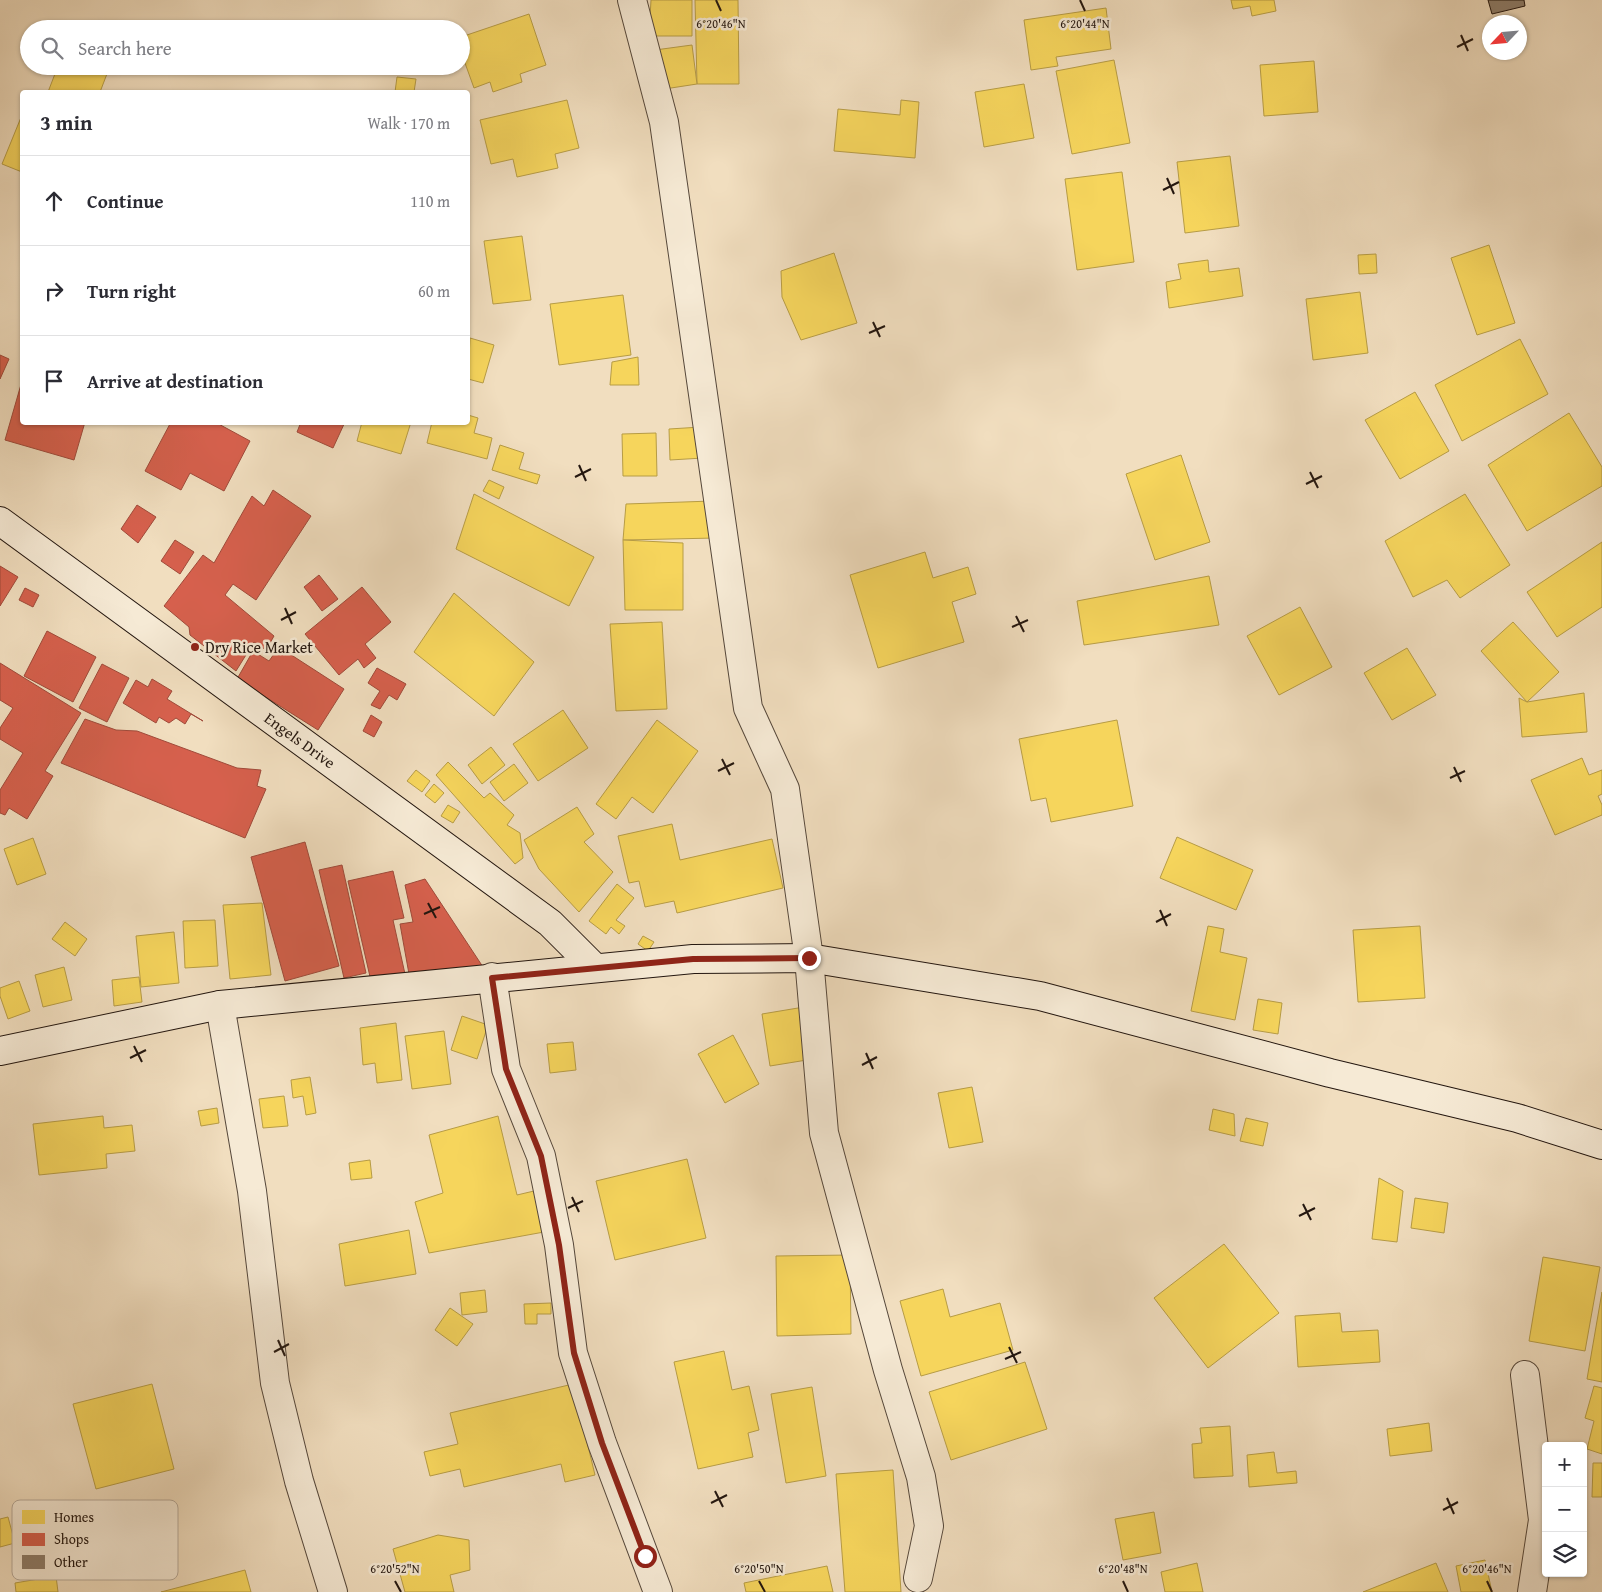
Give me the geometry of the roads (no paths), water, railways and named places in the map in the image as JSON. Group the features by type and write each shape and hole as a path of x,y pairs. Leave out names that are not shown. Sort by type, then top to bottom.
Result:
{"street":[{"path":"632,0 664,122 748,708 785,789 809,958 824,1133 888,1370 921,1476 930,1526 918,1578"},
{"name":"Engels Drive","path":"0,521 550,923 594,967"},
{"path":"0,1051 220,1005 594,967 693,959 809,958 1040,996 1330,1073 1517,1118 1602,1144"},
{"path":"492,978 506,1069 541,1156 559,1245 574,1353 602,1443 658,1592"},
{"path":"220,1005 252,1191 275,1383 299,1481 332,1592"},
{"path":"1525,1375 1543,1520 1532,1592"}],"place":[{"name":"Dry Rice Market","path":"195,647"}]}
